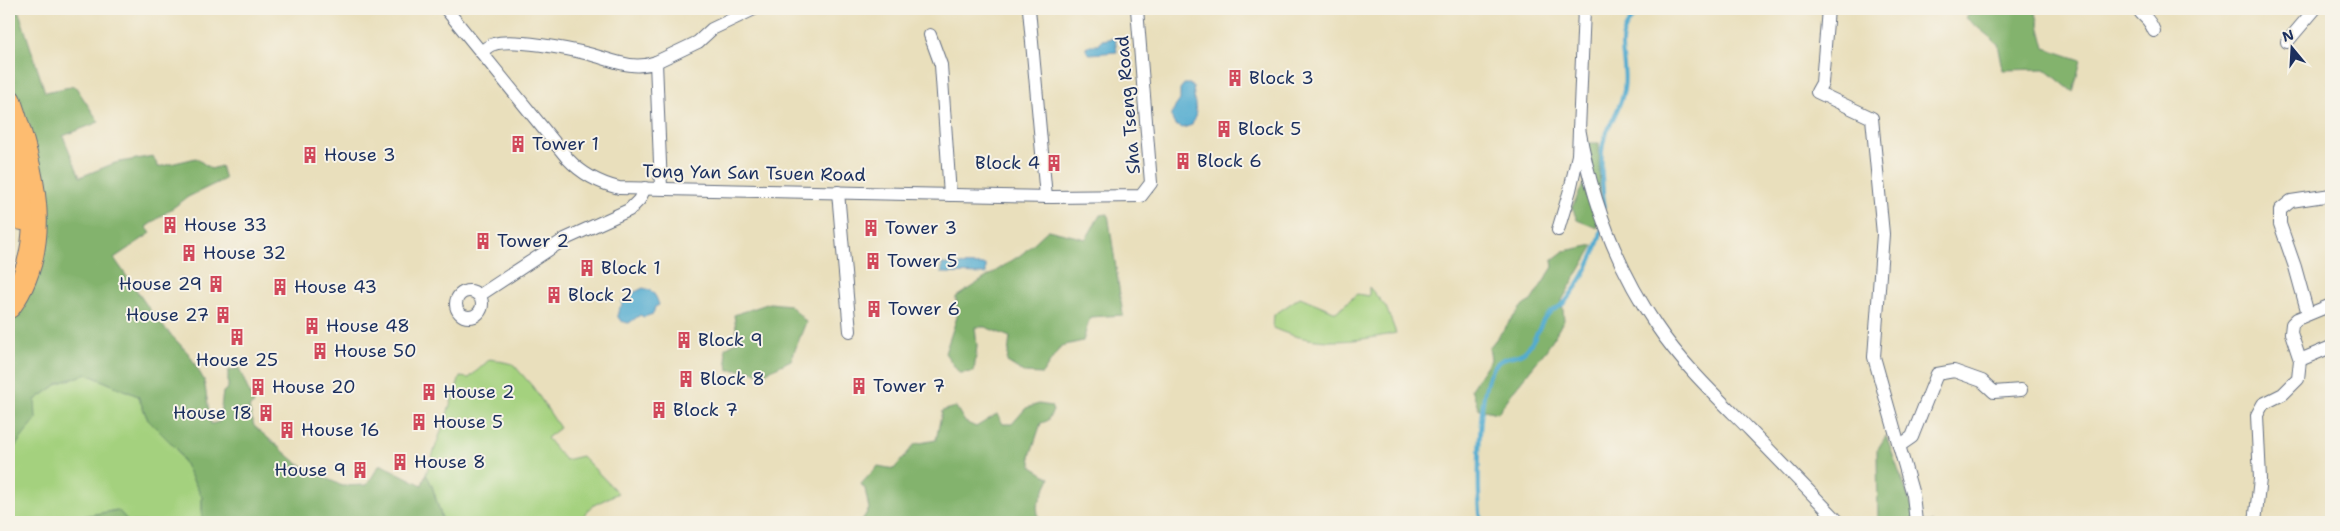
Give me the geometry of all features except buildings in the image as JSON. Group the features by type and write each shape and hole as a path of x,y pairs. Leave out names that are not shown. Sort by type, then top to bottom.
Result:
{"highway":[{"path":"9,101 29,165 34,193 36,222 32,250 24,277 9,306"},
{"path":"9,166 20,202 22,230 15,265 9,280"}],"street":[{"name":"Tong Yan San Tsuen Road","path":"446,9 575,167 591,177 619,188 950,195 1141,196"},
{"path":"481,52 494,44 509,43 572,51 628,65 642,66 656,62 698,42 712,29 754,9"},
{"path":"1029,9 1046,196"},
{"name":"Sha Tseng Road","path":"1137,9 1152,175 1151,183 1141,196"},
{"path":"1558,230 1578,154 1584,9"},
{"path":"1828,9 1822,83 1817,92 1872,118 1883,234 1874,357 1913,495 1916,522"},
{"path":"2138,9 2141,14 2149,19 2154,31"},
{"path":"2287,42 2315,9"},
{"path":"930,34 941,65 950,195"},
{"path":"656,62 661,188"},
{"path":"1579,128 1592,184 1608,230 1634,290 1675,351 1702,383 1839,522"},
{"path":"480,295 565,239 629,210 639,200 646,188"},
{"path":"838,192 850,331"},
{"path":"2308,314 2295,266 2280,224 2280,210 2290,201 2331,195"},
{"path":"2255,522 2260,479 2257,415 2263,404 2293,386 2298,379 2300,360 2291,333 2292,324 2308,314 2331,305"},
{"path":"2300,360 2331,347"},
{"path":"1899,446 1912,437 1937,374 1954,371 1982,381 1994,392 2021,390"}],"green space":[{"path":"9,9 18,9 45,92 75,86 99,122 63,136 80,177 115,163 153,156 158,167 196,158 211,169 221,166 225,179 188,197 146,227 151,233 114,258 157,320 189,354 204,380 211,424 219,422 223,392 228,388 228,371 239,368 254,404 249,407 254,426 297,463 342,486 367,485 380,464 422,485 426,474 432,486 443,522 202,522 202,497 177,449 148,420 138,396 87,374 59,383 35,400 36,419 11,452 9,452 9,319 28,275 22,116 9,81"},
{"path":"1977,9 2035,9 2045,48 2081,60 2073,92 2045,69 2003,70 1998,44 1965,17"},
{"path":"1585,143 1599,143 1600,214 1597,228 1577,220 1572,207 1585,181 1581,171"},
{"path":"1108,214 1123,315 1090,317 1083,341 1061,346 1042,374 1025,373 1007,362 1010,337 985,327 975,327 977,346 974,372 959,373 945,353 957,317 956,297 1022,254 1048,230 1086,239 1100,215"},
{"path":"1594,245 1562,300 1564,320 1547,349 1498,413 1479,409 1471,389 1491,359 1489,348 1522,306 1531,301 1553,267 1552,260 1564,251"},
{"path":"1369,287 1386,307 1396,333 1365,339 1334,341 1304,338 1273,328 1274,315 1300,297 1336,312 1357,294 1369,296"},
{"path":"770,303 790,305 806,322 791,360 761,375 750,370 728,370 725,348 738,341 734,315"},
{"path":"490,359 513,364 533,387 560,428 547,438 565,460 582,456 618,493 592,506 578,522 443,522 432,486 426,474 460,377 469,378"},
{"path":"87,374 138,396 148,420 177,449 202,497 202,522 129,522 117,510 79,517 75,522 9,522 9,452 11,452 35,400 59,383"},
{"path":"1039,404 1051,406 1053,411 1047,421 1041,423 1030,456 1032,467 1050,478 1037,506 1039,522 861,522 869,509 865,489 861,484 878,466 894,469 915,444 936,440 942,411 956,407 965,422 976,427 997,414 1003,424 1012,424 1026,408"},
{"path":"1886,436 1917,521 1933,522 1878,522 1877,450"},
{"path":"118,510 129,522 75,522 79,517"}],"water":[{"path":"1115,38 1117,52 1090,54 1087,52 1086,48 1090,45 1099,45 1102,40"},
{"path":"1184,84 1190,84 1193,87 1196,114 1192,125 1183,128 1175,125 1172,115 1180,100 1180,89"},
{"path":"942,264 986,265 986,274 942,273"},
{"path":"643,288 649,290 657,298 659,305 655,307 653,314 644,317 640,315 629,323 621,321 618,317 618,311 622,305 621,302"}],"waterway":[{"path":"1604,206 1602,155 1606,134 1624,90 1625,77 1622,39 1630,20 1640,9"},
{"path":"1481,522 1479,489 1481,419 1488,380 1497,363 1525,351 1534,340 1546,316 1565,302 1583,276 1593,257 1602,228"}],"place":[{"name":"Block 3","path":"1235,78"},
{"name":"Block 5","path":"1224,129"},
{"name":"Tower 1","path":"518,144"},
{"name":"House 3","path":"310,155"},
{"name":"Block 6","path":"1183,161"},
{"name":"Block 4","path":"1054,163"},
{"name":"House 33","path":"170,225"},
{"name":"Tower 3","path":"871,228"},
{"name":"Tower 2","path":"483,241"},
{"name":"House 32","path":"189,253"},
{"name":"Tower 5","path":"873,261"},
{"name":"Block 1","path":"587,268"},
{"name":"House 29","path":"216,284"},
{"name":"House 43","path":"280,287"},
{"name":"Block 2","path":"554,295"},
{"name":"Tower 6","path":"874,309"},
{"name":"House 27","path":"223,315"},
{"name":"House 48","path":"312,326"},
{"name":"House 25","path":"237,337"},
{"name":"Block 9","path":"684,340"},
{"name":"House 50","path":"320,351"},
{"name":"Block 8","path":"686,379"},
{"name":"Tower 7","path":"859,386"},
{"name":"House 20","path":"258,387"},
{"name":"House 2","path":"429,392"},
{"name":"Block 7","path":"659,410"},
{"name":"House 18","path":"266,413"},
{"name":"House 5","path":"419,422"},
{"name":"House 16","path":"287,430"},
{"name":"House 8","path":"400,462"},
{"name":"House 9","path":"360,470"}]}
